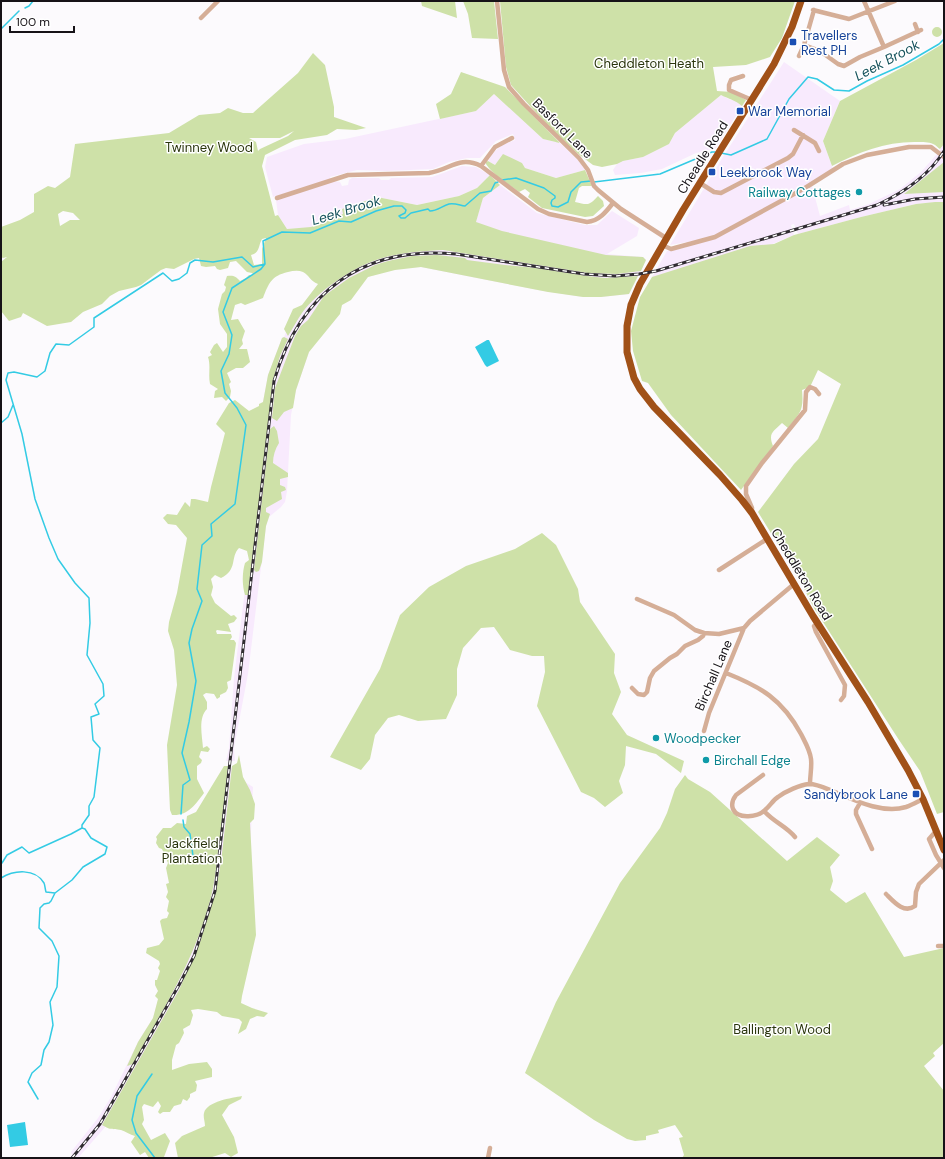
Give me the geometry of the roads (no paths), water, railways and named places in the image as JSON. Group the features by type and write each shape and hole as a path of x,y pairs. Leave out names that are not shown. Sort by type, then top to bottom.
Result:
{"highway":[{"name":"Cheadle Road","path":"627,326 630,305 635,295 666,238 752,100 783,47 801,1"},
{"name":"Cheddleton Road","path":"627,326 627,352 634,378 640,389 654,407 720,476 752,513 908,770 944,850"}],"street":[{"path":"201,18 218,1"},
{"name":"Basford Lane","path":"497,1 504,70 509,87 524,104 579,158 588,170 594,186 613,203 666,238"},
{"path":"864,1 884,47"},
{"path":"799,56 804,45 812,10 849,19 895,1"},
{"path":"804,45 820,51 838,64 844,66 860,57 920,31 915,24"},
{"path":"743,76 731,80 729,90 752,100"},
{"path":"794,130 815,142 819,151"},
{"path":"700,184 714,192 722,193 788,158 803,135"},
{"path":"481,166 495,147 512,138"},
{"path":"662,245 671,249 715,237 805,188 843,164 867,154 909,147 931,147 944,157"},
{"path":"277,198 348,175 429,173 437,172 459,162 465,161 481,166 495,176 504,185 542,212 587,222 596,220 613,203"},
{"path":"752,513 752,508 746,494 746,486 805,410 806,392 810,387 815,389 819,394"},
{"path":"719,570 767,539"},
{"name":"Birchall Lane","path":"704,731 709,713 744,628 750,621 794,584"},
{"name":"Birchall Lane","path":"637,599 674,615 692,628 704,633 719,634 744,628"},
{"path":"818,623 814,626 816,632 845,685 844,696 841,700"},
{"path":"632,688 638,694 644,695 654,671 670,658 678,654 685,646 703,636 704,633"},
{"path":"726,673 759,688 775,699 784,708 797,727 809,751 812,763 810,784"},
{"path":"763,775 736,794 733,798 732,806 736,813 743,816 748,816 764,811 780,795 803,785 810,784 818,785 860,802 878,807 905,807 922,799"},
{"path":"860,802 856,810 856,814 872,849"},
{"path":"764,811 772,820 787,829 795,837"},
{"path":"886,894 902,907 910,909 915,906 916,892 919,884 943,864 929,839 936,831"},
{"path":"938,946 944,946"},
{"path":"488,1158 490,1148"}],"water":[{"path":"489,340 499,361 487,367 475,347"},
{"path":"25,1122 28,1145 10,1147 7,1125"}],"waterway":[{"path":"25,8 33,1"},
{"path":"1,29 19,11"},
{"name":"Leek Brook","path":"721,153 731,155 767,139 789,99 808,77 817,79 834,90 849,91 867,81 903,65 939,44 944,39"},
{"name":"Leek Brook","path":"594,182 660,174 715,152"},
{"name":"Leek Brook","path":"502,180 516,178 544,188 555,196 551,203 552,206 558,207 568,202 571,192 581,182 591,181"},
{"name":"Leek Brook","path":"181,814 183,785 190,780 182,753 196,681 189,643 192,629 202,601 197,589 202,545 212,536 211,524 235,504 246,425 237,408 225,393 221,371 229,354 232,335 223,312 232,288 261,269 265,264 263,241 282,232 310,233 339,221 351,222 376,211 394,206 402,206 406,210 405,213 399,216 401,218 405,218 411,213 428,209 430,211 435,210 449,204 465,206 480,193 491,191 495,183 498,182"},
{"path":"38,1099 28,1082 32,1073 41,1065 44,1050 49,1042 53,1025 50,1002 57,987 59,956 52,941 39,928 40,908 44,904 49,903 55,893 72,880 83,867 105,854 107,847 91,838 85,829 82,828 82,825 89,815 89,806 94,797 100,748 93,740 91,717 99,714 95,704 104,696 103,684 87,655 90,623 89,598 75,583 58,559 49,538 35,499 22,434 6,380 8,373 14,372 37,377 45,371 50,353 56,344 69,345 94,327 94,318 163,273 172,281 179,279 187,273 190,263 195,260 213,262 242,257 253,267 265,264"},
{"path":"1,423 8,417 13,405"},
{"name":"Leek Brook","path":"183,820 184,827 190,834 194,863"},
{"path":"2,863 7,855 22,847 29,853 82,828"},
{"path":"1,878 12,873 30,873 40,878 44,883 46,892 55,893"},
{"name":"Leek Brook","path":"152,1074 137,1096 132,1120 136,1133 155,1158"}],"railway":[{"path":"72,1158 100,1124 179,985 194,956 215,891 274,381 285,350 300,322 318,299 340,281 364,267 392,258 423,253 456,254 584,274 615,276 656,271 877,205 906,189 915,182 931,168 944,151"},
{"path":"884,205 915,199 944,197"}],"place":[{"name":"Travellers Rest PH","path":"793,42"},
{"name":"War Memorial","path":"740,111"},
{"name":"Leekbrook Way","path":"712,172"},
{"name":"Railway Cottages","path":"859,192"},
{"name":"Woodpecker","path":"656,738"},
{"name":"Birchall Edge","path":"706,760"},
{"name":"Sandybrook Lane","path":"916,794"}],"park label":[{"name":"Cheddleton Heath","path":"649,63"},
{"name":"Twinney Wood","path":"209,147"},
{"name":"Jackfield Plantation","path":"192,850"},
{"name":"Ballington Wood","path":"782,1029"}]}
